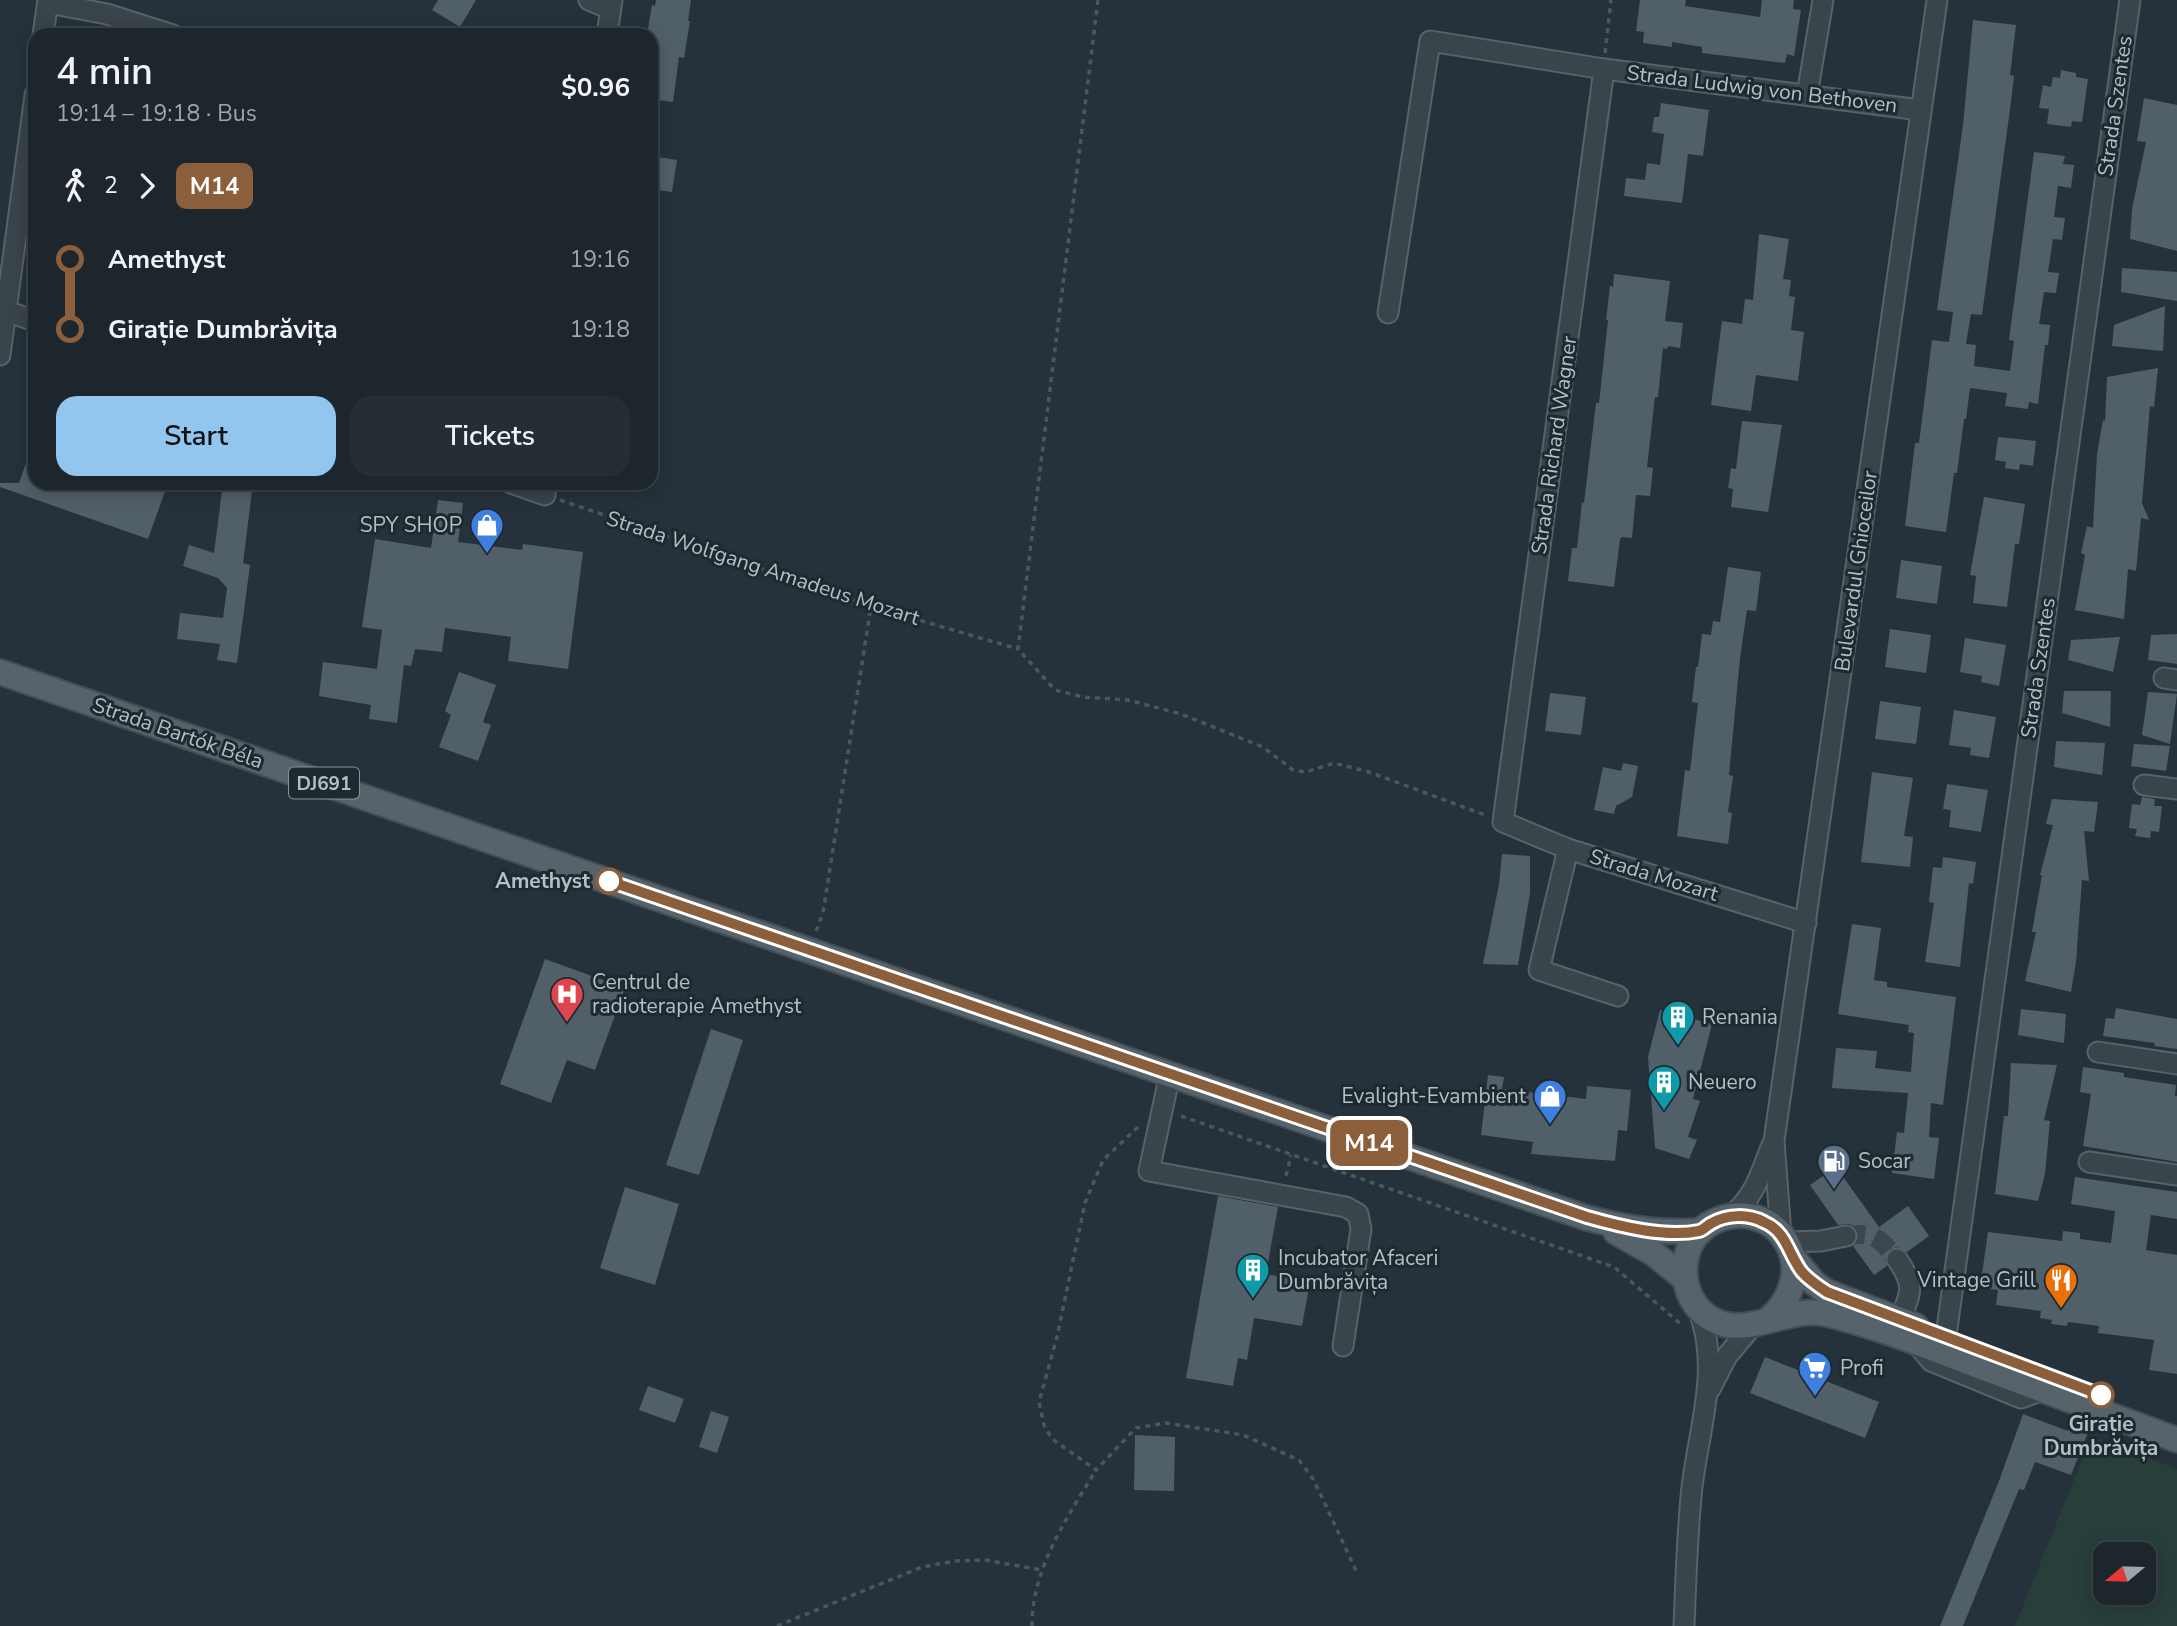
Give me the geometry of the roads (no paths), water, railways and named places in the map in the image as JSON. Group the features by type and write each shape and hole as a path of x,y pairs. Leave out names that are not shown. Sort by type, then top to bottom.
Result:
{"main road":[{"name":"Strada Bartók Béla","path":"0,672 1587,1217 1637,1230 1701,1231"},
{"path":"1731,1216 1749,1216 1766,1222 1787,1245 1808,1277 1827,1292 2177,1423"},
{"name":"DJ691","path":"1701,1231 1713,1222 1731,1216"},
{"name":"Strada Bartók Béla","path":"1587,1217 1653,1253 1684,1278"},
{"path":"1684,1278 1690,1244 1701,1231"},
{"path":"1760,1322 1781,1308 1790,1294 1795,1277 1787,1245"},
{"name":"DJ691","path":"1684,1278 1691,1318"},
{"path":"1691,1318 1732,1326 1796,1314 1821,1313 1916,1343 2177,1440"}],"street":[{"path":"589,0 611,4 608,28"},
{"path":"1808,96 1823,0"},
{"name":"Bulevardul Ghioceilor","path":"1731,1216 1751,1196 1774,1141 1937,0"},
{"name":"Strada Szentes","path":"1945,1336 2130,0"},
{"path":"44,28 48,1 107,14 151,28"},
{"name":"Strada Ludwig von Bethoven","path":"1388,313 1430,41 1604,69 1920,110"},
{"name":"Strada Richard Wagner","path":"1503,822 1604,69"},
{"path":"0,355 3,310 28,142"},
{"path":"3,310 28,319"},
{"path":"2144,785 2177,789"},
{"name":"Strada Mozart","path":"1503,822 1567,849 1806,923"},
{"path":"1567,849 1539,970 1618,996"},
{"path":"2098,1052 2177,1064"},
{"path":"1170,1074 1149,1171 1346,1207 1358,1214 1361,1229 1343,1346"},
{"name":"Bulevardul Ghioceilor","path":"1774,1141 1787,1245"},
{"path":"2089,1162 2177,1175"},
{"path":"1787,1245 1846,1236"},
{"path":"1897,1259 1909,1278 1911,1291 1899,1320"},
{"path":"1684,1626 1692,1486 1707,1396 1707,1342 1704,1325 1691,1318"},
{"path":"1707,1396 1727,1356 1760,1322"}],"tunnel":[{"path":"1846,1236 1863,1235 1876,1238 1897,1259"}],"place":[{"name":"SPY SHOP","path":"487,555"},
{"name":"Amethyst","path":"609,881"},
{"name":"Centrul de radioterapie Amethyst","path":"567,1024"},
{"name":"Renania","path":"1678,1047"},
{"name":"Neuero","path":"1664,1112"},
{"name":"Evalight-Evambient","path":"1550,1126"},
{"name":"Socar","path":"1834,1191"},
{"name":"Incubator Afaceri Dumbrăvița","path":"1253,1300"},
{"name":"Vintage Grill","path":"2061,1310"},
{"name":"Girație Dumbrăvița","path":"2101,1395"},
{"name":"Profi","path":"1815,1398"}]}
